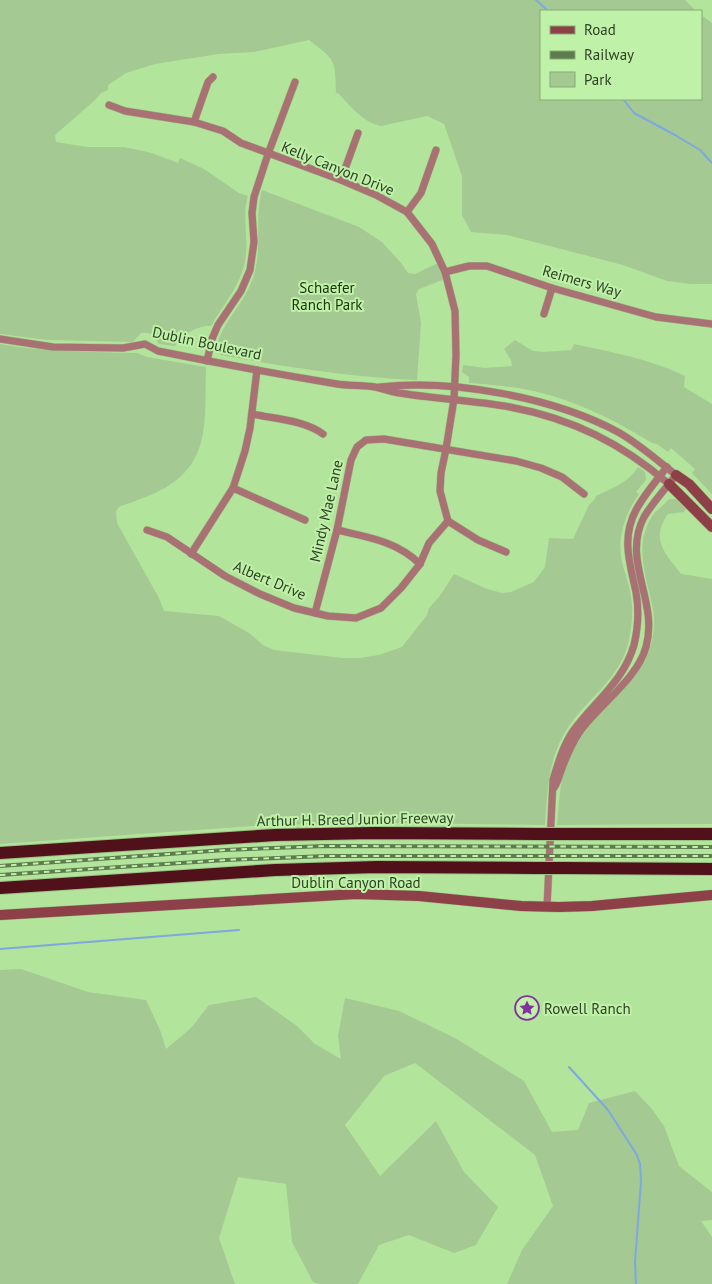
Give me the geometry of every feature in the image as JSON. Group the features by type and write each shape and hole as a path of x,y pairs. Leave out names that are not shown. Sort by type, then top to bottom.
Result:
{"highway":[{"name":"Arthur H. Breed Junior Freeway","path":"0,853 300,834 712,834"},
{"path":"0,888 284,869 712,869"}],"main road":[{"name":"Dublin Boulevard","path":"676,475 689,484 712,509"},
{"name":"Dublin Boulevard","path":"669,484 712,527"},
{"name":"Dublin Canyon Road","path":"0,915 356,894 420,896 547,907 592,906 712,894"}],"street":[{"path":"194,122 208,82 213,77"},
{"path":"207,361 212,338 218,325 242,291 250,270 254,242 253,202 268,154 295,82"},
{"name":"Kelly Canyon Drive","path":"109,105 125,111 194,122 223,132 241,143 376,195 407,212 432,244 445,272 455,310 454,399 441,473 440,491 448,521"},
{"path":"341,180 358,133"},
{"path":"407,212 421,193 436,150"},
{"name":"Reimers Way","path":"445,272 470,266 487,266 552,288 656,318 712,324"},
{"path":"544,314 552,288"},
{"name":"Dublin Boulevard","path":"0,339 53,346 123,348 145,344 158,351 340,384 376,387 422,386 454,388 508,395 569,411 596,421 643,448 676,475"},
{"path":"191,554 233,488 245,451 252,414 257,370"},
{"name":"Dublin Boulevard","path":"376,387 401,393 510,408 548,416 576,425 625,450 669,484"},
{"path":"252,414 296,423 315,429 323,434"},
{"name":"Mindy Mae Lane","path":"315,613 337,530 351,460 357,447 366,440 384,439 446,449"},
{"path":"446,449 516,461 541,468 562,477 584,494"},
{"path":"547,907 553,780 557,764 568,741 582,719 616,682 634,644 638,609 629,562 628,536 635,511 667,467"},
{"path":"554,788 569,750 579,733 635,669 646,649 650,620 648,605 638,572 636,544 644,517 676,475"},
{"path":"233,488 305,520"},
{"path":"448,521 478,540 506,552"},
{"name":"Albert Drive","path":"147,530 167,537 225,576 260,594 294,608 328,616 356,618 381,608 401,588 420,564 429,543 448,521"},
{"path":"337,530 401,548 420,564"}],"green space":[{"path":"0,0 685,0 695,10 540,10 540,100 702,100 702,16 712,23 712,284 667,281 623,265 507,235 471,232 462,215 462,176 444,124 427,116 381,126 369,121 336,93 335,73 332,62 324,52 309,40 254,52 218,54 155,64 126,73 108,85 108,90 101,93 55,135 56,142 87,147 124,147 152,153 178,163 180,158 204,169 239,193 248,196 245,210 246,254 242,274 211,326 200,327 190,332 175,346 159,344 156,338 148,333 141,333 133,342 47,340 0,334"},
{"name":"Schaefer Ranch Park","path":"262,190 359,227 382,242 408,273 415,274 438,263 445,279 419,289 416,294 421,323 417,380 368,377 294,367 221,355 216,349 223,330 244,297 253,278 258,256 259,212"},
{"path":"515,340 533,351 571,350 574,344 617,353 672,370 685,376 684,387 712,404 712,494 692,473 695,469 671,448 668,452 657,444 604,416 553,396 518,388 469,383 469,377 462,372 463,365 485,368 512,366 511,360 504,349"},
{"path":"0,344 51,350 137,353 147,357 206,367 205,419 199,450 191,464 180,477 165,488 119,507 116,511 117,523 159,598 164,611 219,616 249,633 263,645 274,650 342,658 360,658 379,655 402,647 427,615 429,608 439,597 454,574 487,589 502,593 511,592 534,582 545,567 549,538 573,539 589,505 596,496 625,481 638,467 645,472 646,480 636,492 639,494 627,515 620,547 632,604 628,644 616,670 579,713 558,746 549,779 545,825 391,823 266,825 0,844"},
{"path":"669,499 676,499 686,509 684,512 668,514 663,523 660,539 665,553 681,574 712,579 712,824 557,825 562,778 572,752 591,725 636,674 650,649 654,621 643,559 643,538 652,516"},
{"path":"21,969 88,992 146,1000 160,1030 166,1049 191,1028 209,1005 256,997 297,1026 315,1044 341,1059 338,1036 345,998 399,1011 455,1038 524,1081 552,1132 578,1130 589,1103 635,1091 652,1109 664,1126 679,1166 712,1192 712,1220 701,1221 712,1237 712,1284 507,1284 522,1250 553,1206 535,1155 415,1063 384,1076 345,1125 380,1176 436,1121 464,1172 498,1207 476,1245 454,1253 409,1235 379,1245 358,1284 320,1284 313,1282 292,1242 286,1184 238,1177 219,1238 235,1284 0,1284 0,970"}],"waterway":[{"path":"536,0 547,10"},
{"path":"624,100 634,113 700,150 712,163"},
{"path":"0,949 239,930"},
{"path":"569,1067 608,1110 637,1155 640,1164 641,1181 635,1262 636,1284"}],"railway":[{"path":"0,866 225,850 325,846 712,847"},
{"path":"0,875 226,860 326,856 712,856"}],"place":[{"name":"Rowell Ranch","path":"527,1008"}]}
